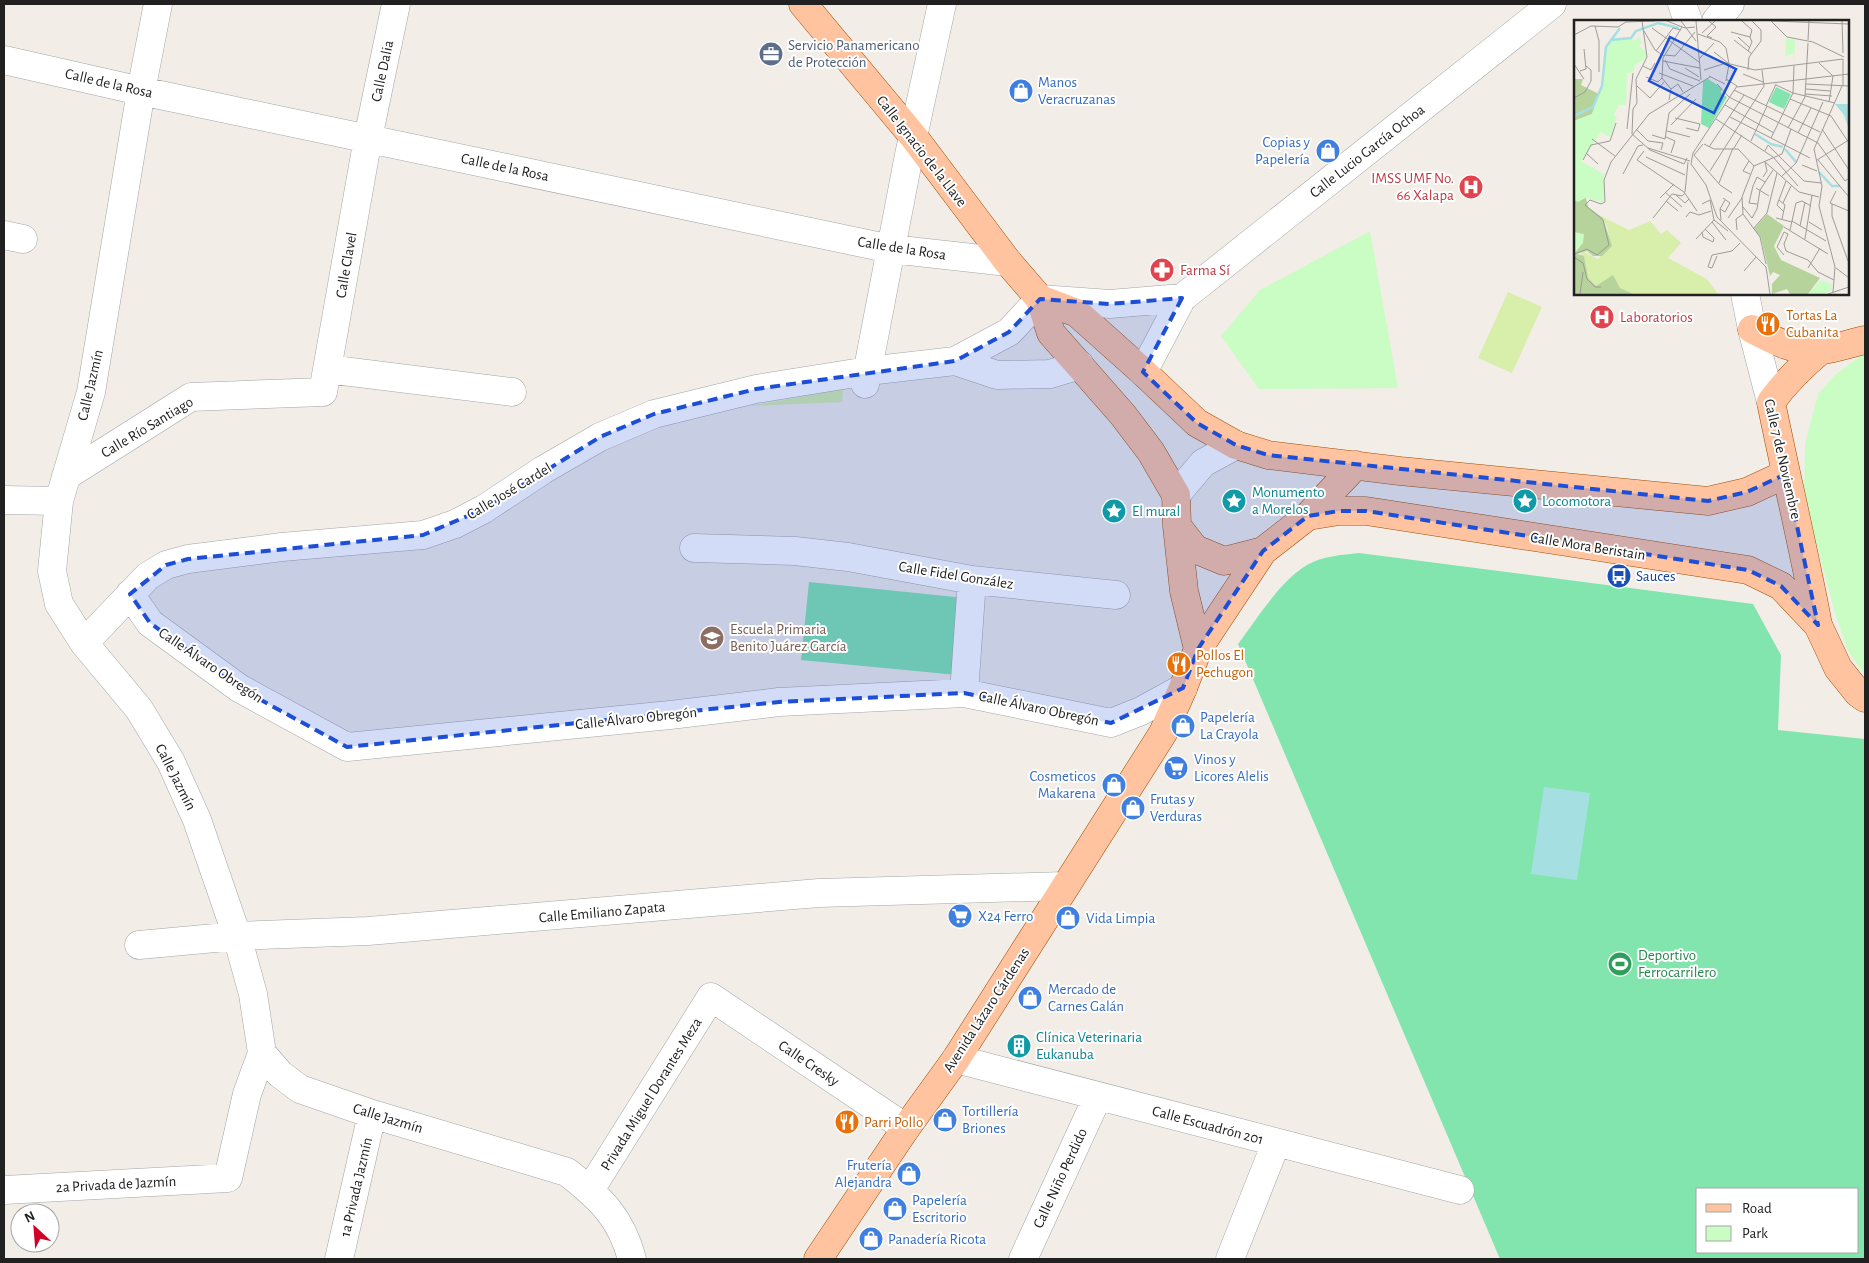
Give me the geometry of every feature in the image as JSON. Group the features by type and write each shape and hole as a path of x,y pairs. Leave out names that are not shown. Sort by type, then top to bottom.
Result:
{"main road":[{"name":"Calle Ignacio de la Llave","path":"803,4 913,136 1008,262 1040,299 1051,333 1123,416 1151,452 1176,495 1177,526"},
{"name":"Calle Ignacio de la Llave","path":"1040,299 1077,313 1143,372 1197,424 1236,445"},
{"path":"1752,330 1776,341 1801,348 1821,350 1865,340"},
{"path":"1771,402 1800,368 1821,350"},
{"path":"1123,416 1143,372"},
{"name":"Calle 7 de Noviembre","path":"1771,402 1803,543 1818,625"},
{"path":"1236,445 1268,455 1356,464 1400,471 1708,501 1747,492 1786,474"},
{"path":"1308,516 1356,464"},
{"name":"Calle Mora Beristain","path":"1263,551 1308,516 1339,511 1366,511 1748,570 1781,586 1818,625 1838,668 1858,693 1865,698"},
{"path":"1177,526 1196,548 1224,561 1263,551"},
{"path":"1177,526 1184,591 1198,649"},
{"name":"Avenida Lázaro Cárdenas","path":"818,1259 906,1128 956,1059 1163,733 1198,649 1263,551"}],"street":[{"name":"Calle Jazmín","path":"158,4 141,91 91,392 62,488 52,571 59,604 84,643 139,709 171,762 198,820 237,936 253,994 262,1053 280,1074 300,1089 372,1114 567,1172 590,1190 609,1210 627,1239 632,1259"},
{"name":"Calle Dalia","path":"368,138 396,4"},
{"path":"867,377 913,136 942,4"},
{"name":"Calle Lucio García Ochoa","path":"1182,298 1552,4"},
{"path":"1682,4 1688,20"},
{"path":"1717,20 1730,4"},
{"name":"Calle de la Rosa","path":"4,60 141,91 891,249 1008,262"},
{"name":"Calle Clavel","path":"325,380 368,138"},
{"name":"Calle 7 de Noviembre","path":"1745,295 1752,330 1771,402"},
{"path":"1040,299 1110,304 1182,298"},
{"path":"1143,372 1182,298"},
{"name":"Calle José Cardel","path":"84,643 148,576 166,565 188,559 282,547 423,535 455,524 477,513 543,470 600,438 654,414 756,389 867,377 955,361 1009,332 1040,299"},
{"name":"Calle José Cardel","path":"955,361 997,374 1050,374 1080,365"},
{"name":"Calle Río Santiago","path":"62,488 191,397 325,380 512,392"},
{"path":"1176,495 1203,463 1236,445"},
{"path":"4,500 62,488"},
{"name":"Calle Fidel González","path":"694,548 795,552 848,557 972,580 1116,595"},
{"path":"964,693 972,580"},
{"name":"Calle Álvaro Obregón","path":"130,594 150,623 239,688 347,747 670,715 779,702 964,693 1111,723 1141,711 1183,688"},
{"name":"Calle Emiliano Zapata","path":"139,945 237,936 368,931 819,893 1065,886"},
{"name":"Calle Cresky","path":"711,998 906,1128"},
{"name":"Privada Miguel Dorantes Meza","path":"590,1190 711,998"},
{"name":"2a Privada de Jazmín","path":"4,1190 228,1178 247,1094 262,1053"},
{"name":"Calle Escuadrón 201","path":"956,1059 1460,1190"},
{"name":"Calle Niño Perdido","path":"1022,1259 1098,1096"},
{"name":"1a Privada Jazmín","path":"339,1259 372,1114"},
{"path":"1230,1259 1276,1143"}],"highlighted area":[{"path":"1182,298 1143,372 1197,423 1236,445 1268,455 1708,501 1747,492 1786,474 1818,625 1781,586 1748,570 1366,511 1339,511 1308,516 1263,551 1198,649 1183,688 1111,723 964,693 779,702 347,747 239,688 150,623 130,594 166,565 188,559 423,535 484,509 600,437 654,414 756,389 955,361 1009,332 1040,299 1110,304"}],"green space":[{"path":"1370,231 1398,388 1259,389 1221,336 1260,290"},
{"path":"1508,292 1542,307 1512,373 1478,358"},
{"path":"1865,354 1865,675 1848,651 1835,613 1804,497 1805,444 1818,394 1835,375"},
{"path":"843,389 842,402 749,406"},
{"name":"Deportivo Ferrocarrilero","path":"1359,553 1753,604 1781,655 1778,730 1865,739 1865,1259 1500,1259 1238,644 1287,581 1307,565 1332,556"},
{"path":"809,582 965,598 957,675 801,660"}],"water":[{"path":"1544,787 1590,793 1577,880 1531,874"}],"place":[{"name":"Servicio Panamericano de Protección","path":"771,54"},
{"name":"Manos Veracruzanas","path":"1021,91"},
{"name":"Copias y Papelería","path":"1328,151"},
{"name":"IMSS UMF No. 66 Xalapa","path":"1471,187"},
{"name":"Farma Sí","path":"1162,270"},
{"name":"Laboratorios","path":"1602,317"},
{"name":"Tortas La Cubanita","path":"1768,324"},
{"name":"Monumento a Morelos","path":"1234,501"},
{"name":"Locomotora","path":"1525,501"},
{"name":"El mural","path":"1114,511"},
{"name":"Sauces","path":"1619,576"},
{"name":"Escuela Primaria Benito Juárez García","path":"712,638"},
{"name":"Pollos El Pechugon","path":"1179,664"},
{"name":"Papelería La Crayola","path":"1183,726"},
{"name":"Vinos y Licores Alelis","path":"1176,768"},
{"name":"Cosmeticos Makarena","path":"1114,785"},
{"name":"Frutas y Verduras","path":"1133,808"},
{"name":"X24 Ferro","path":"960,916"},
{"name":"Vida Limpia","path":"1068,918"},
{"name":"Deportivo Ferrocarrilero","path":"1620,964"},
{"name":"Mercado de Carnes Galán","path":"1030,998"},
{"name":"Clínica Veterinaria Eukanuba","path":"1019,1046"},
{"name":"Tortillería Briones","path":"945,1120"},
{"name":"Parri Pollo","path":"847,1122"},
{"name":"Frutería Alejandra","path":"909,1174"},
{"name":"Papelería Escritorio","path":"895,1209"},
{"name":"Panadería Ricota","path":"871,1239"}]}
